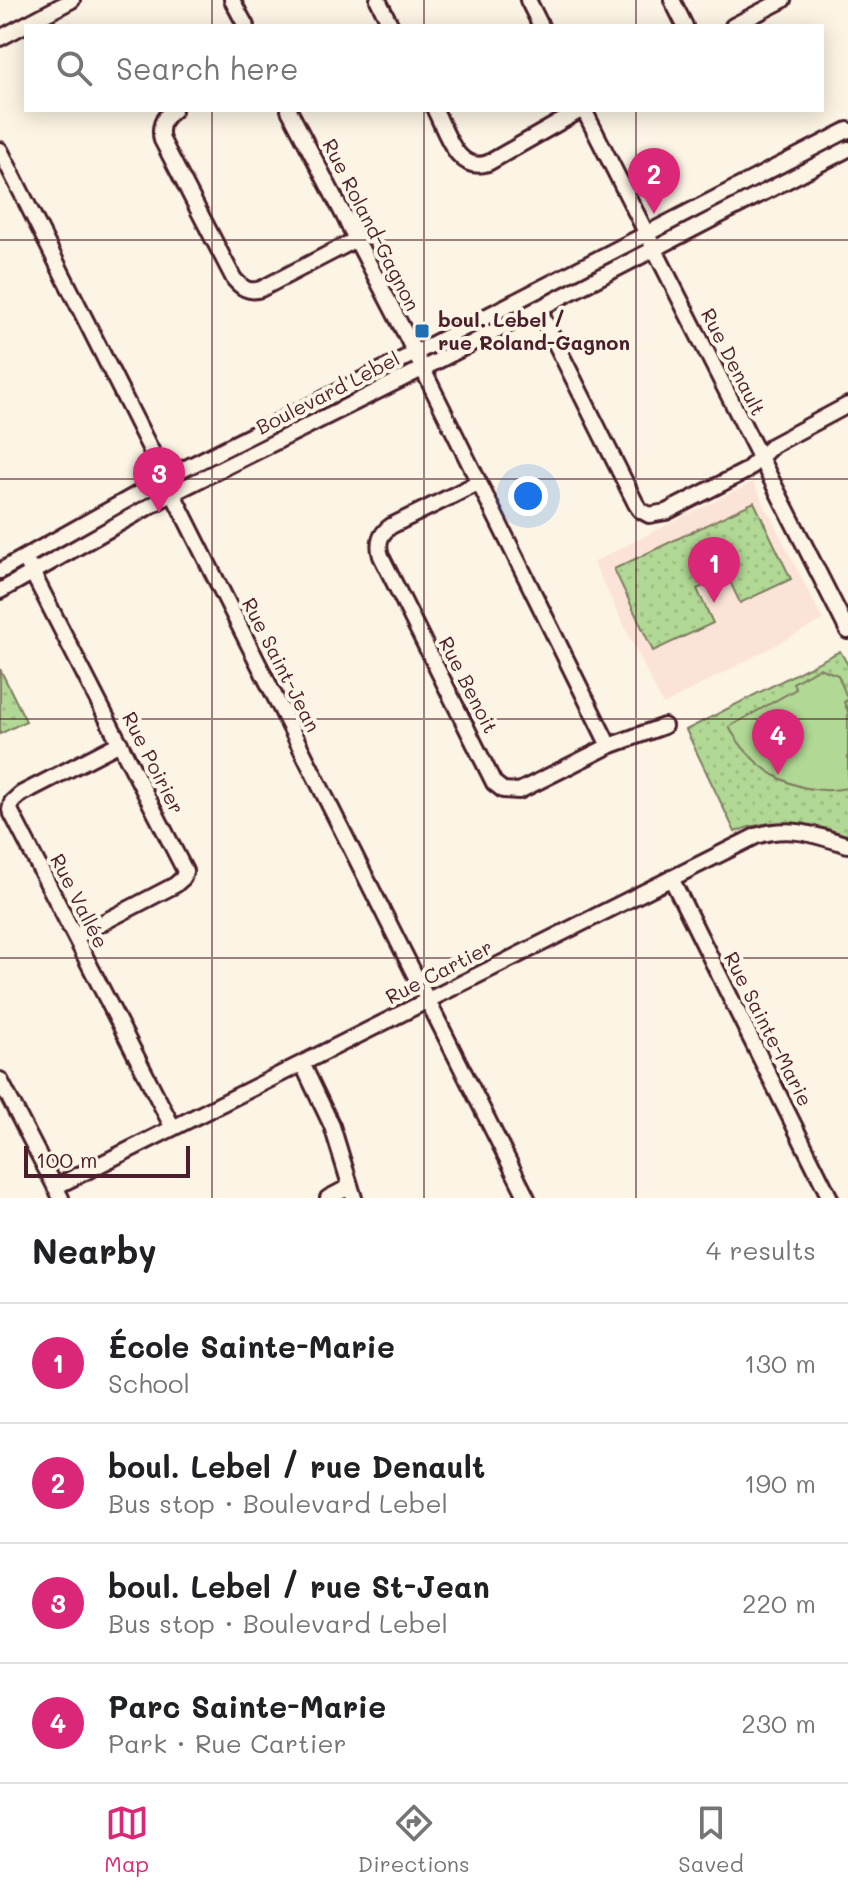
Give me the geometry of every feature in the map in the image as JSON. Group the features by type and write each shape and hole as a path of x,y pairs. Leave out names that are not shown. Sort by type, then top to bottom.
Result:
{"street":[{"path":"27,24 72,0"},
{"path":"232,0 245,24"},
{"path":"378,0 390,24"},
{"path":"528,0 540,24"},
{"path":"672,0 684,24"},
{"path":"737,24 783,0"},
{"path":"0,38 24,25"},
{"path":"171,112 161,125 162,140 234,279 242,287 252,291 261,289 357,239"},
{"name":"Rue Roland-Gagnon","path":"290,112 357,239 609,746"},
{"path":"436,112 461,159 474,165 488,163 578,112"},
{"name":"Rue Denault","path":"583,112 848,631"},
{"name":"Boulevard Lebel","path":"0,571 166,478 848,130"},
{"name":"Boulevard Lebel","path":"0,591 173,493 422,369 848,149"},
{"name":"Rue Saint-Jean","path":"0,150 527,1198"},
{"path":"538,308 642,511 653,516 746,471 773,445 848,405"},
{"name":"Rue Benoit","path":"478,483 391,526 378,544 381,556 494,783 503,790 519,791 609,746 664,726"},
{"name":"Rue Poirier","path":"24,557 185,873 172,887 75,937"},
{"name":"Rue Vallée","path":"120,743 21,794 10,807 173,1128"},
{"name":"Rue Cartier","path":"58,1192 173,1128 769,832 795,830 848,845"},
{"name":"Rue Sainte-Marie","path":"671,878 830,1198"},
{"path":"302,1063 332,1126 352,1192 328,1198"},
{"path":"0,1080 58,1192"}],"shaded area":[{"path":"753,482 823,620 663,705 593,562"}],"green space":[{"path":"754,502 791,579 740,603 727,575 697,589 713,623 653,651 614,569"},
{"path":"840,651 848,665 848,839 805,826 778,823 735,832 686,730"},
{"path":"819,668 838,675 848,700 844,702 848,712 848,788 811,789 779,778 751,756 729,727 796,689 793,683"},
{"path":"0,669 26,721 0,734"}],"place":[{"name":"boul. Lebel / rue Denault","path":"654,214"},
{"name":"boul. Lebel / rue Roland-Gagnon","path":"422,331"},
{"name":"boul. Lebel / rue St-Jean","path":"159,513"},
{"name":"École Sainte-Marie","path":"714,603"},
{"name":"Parc Sainte-Marie","path":"778,775"}]}
